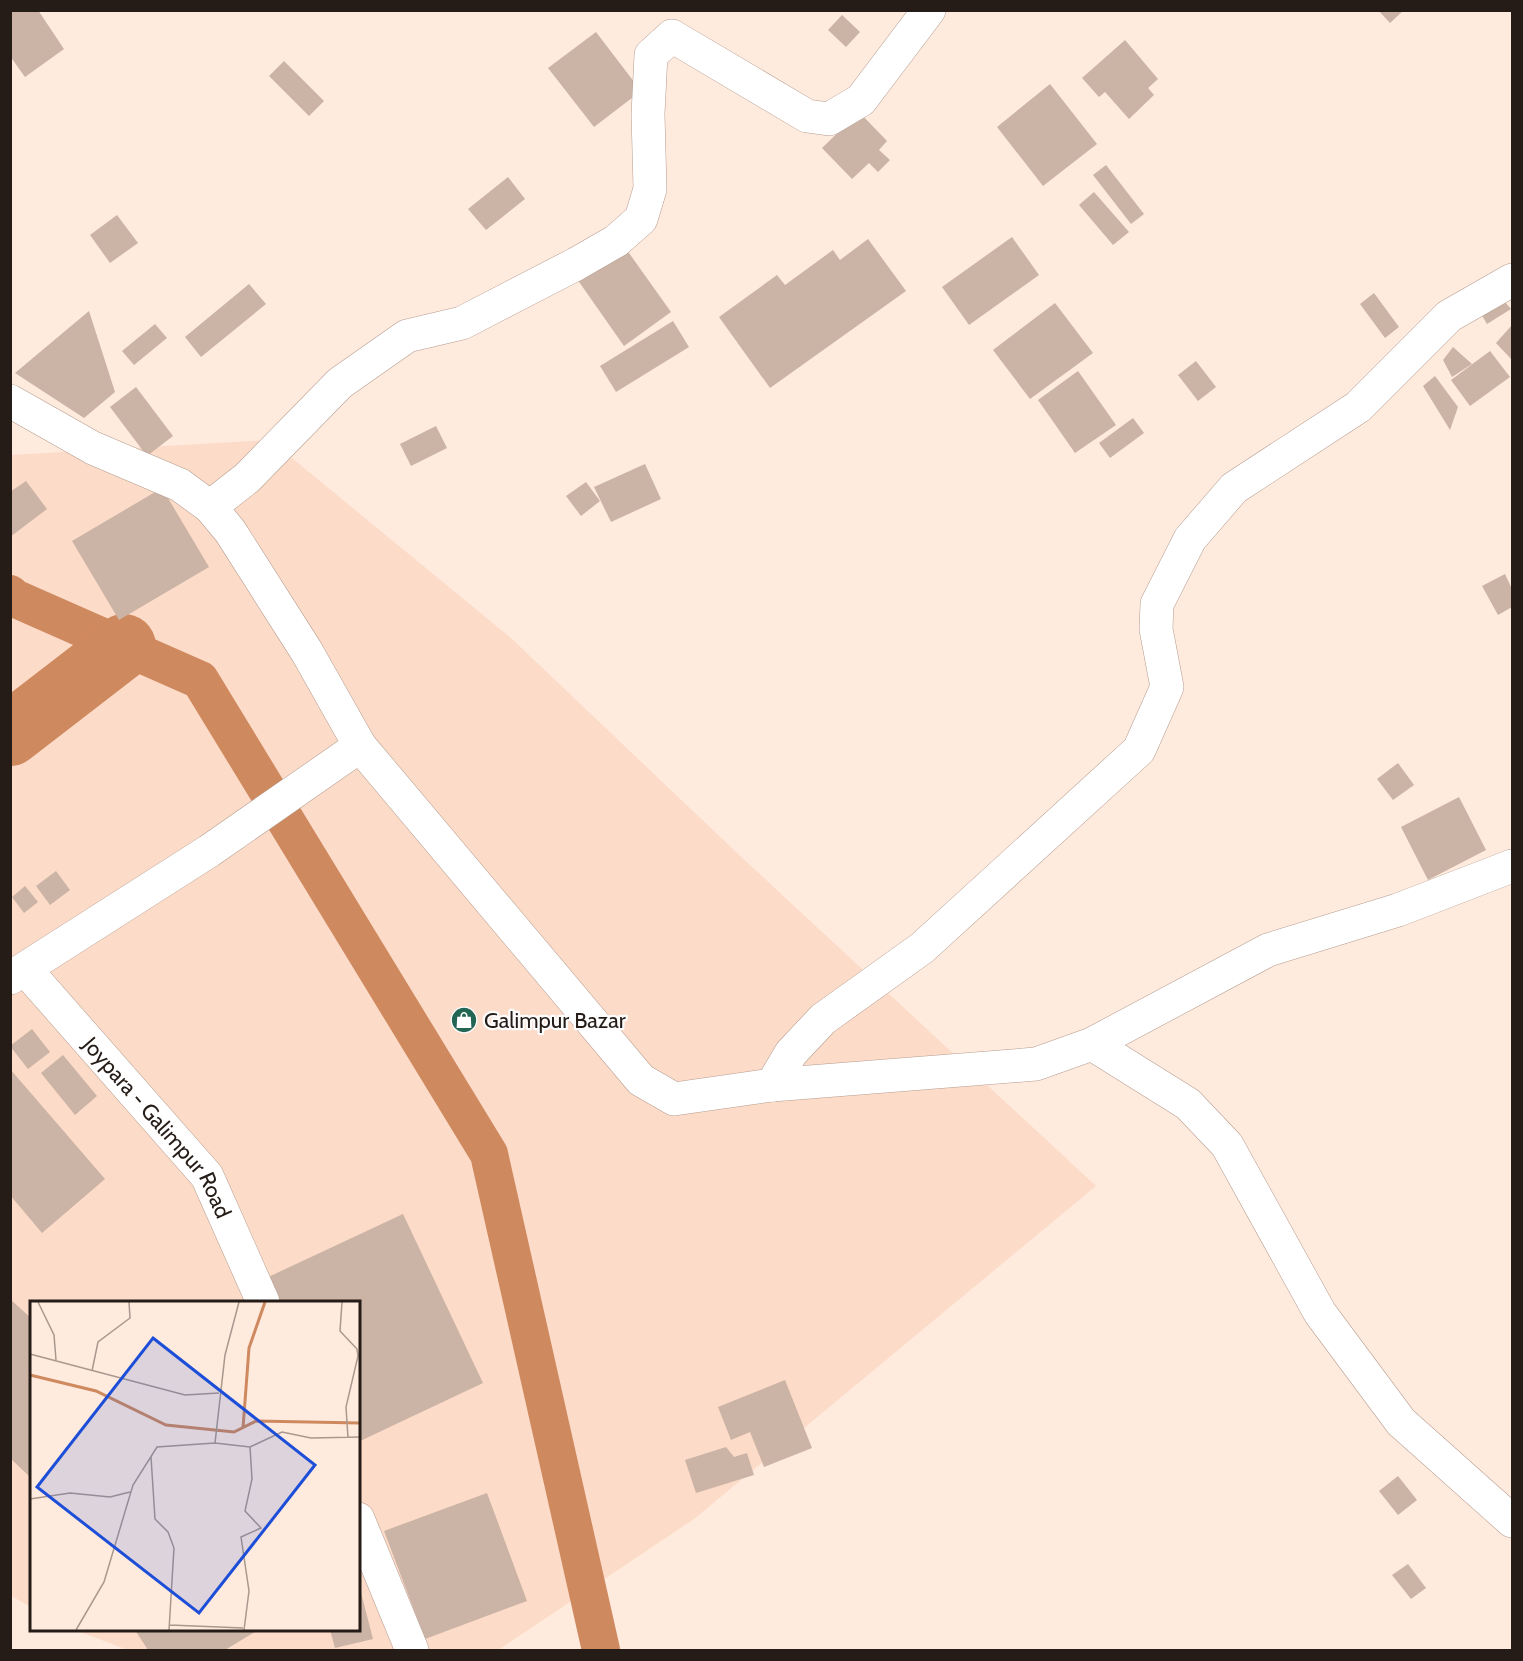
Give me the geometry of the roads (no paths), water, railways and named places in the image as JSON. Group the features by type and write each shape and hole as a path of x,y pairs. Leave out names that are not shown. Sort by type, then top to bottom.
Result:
{"street":[{"path":"210,507 247,478 340,383 407,336 462,323 616,241 641,219 650,189 648,114 651,55 672,36 807,116 829,119 861,100 929,10"},
{"path":"772,1085 791,1053 823,1018 922,948 1139,750 1167,687 1156,629 1157,604 1190,539 1234,488 1358,407 1449,316 1512,280"},
{"path":"10,401 93,448 180,485 210,507 230,531 307,652 360,746 641,1080 674,1099 772,1085 1036,1064 1092,1044 1268,950 1398,910 1512,866"},
{"path":"18,974 209,851 360,746"},
{"name":"Joypara - Galimpur Road","path":"18,974 207,1176 263,1301"},
{"path":"1092,1044 1188,1104 1227,1144 1320,1313 1401,1422 1512,1521"},
{"path":"360,1524 412,1650"}],"waterway":[{"path":"10,594 14,598 200,680 489,1154 601,1650"},
{"path":"10,734 124,646"}],"place":[{"name":"Galimpur Bazar","path":"464,1020"}]}
